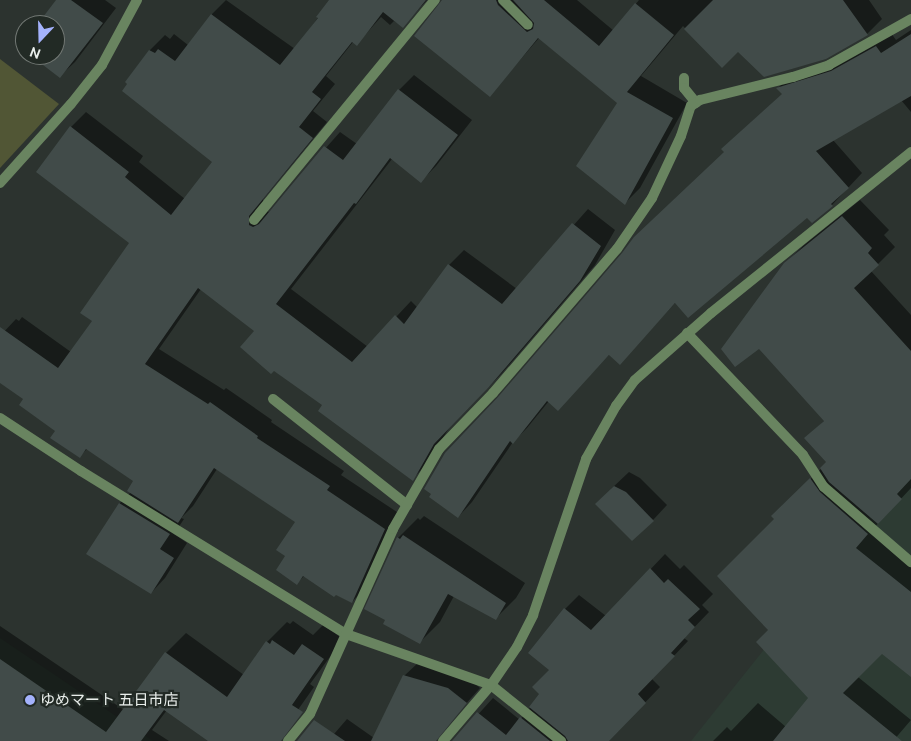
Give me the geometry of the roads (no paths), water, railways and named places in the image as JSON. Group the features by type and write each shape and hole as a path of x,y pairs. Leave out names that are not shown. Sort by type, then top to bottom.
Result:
{"street":[{"path":"0,182 71,104 102,65 137,0"},
{"path":"254,220 434,0"},
{"path":"503,0 528,25"},
{"path":"288,741 310,714 393,529 438,450 493,393 617,249 652,198 681,136 691,106 829,65 911,19"},
{"path":"684,78 684,88 696,103"},
{"path":"443,741 491,684 517,648 532,615 586,459 616,406 635,380 687,333 911,152"},
{"path":"687,333 803,455 824,486 911,562"},
{"path":"272,399 407,505"},
{"path":"0,418 89,476 346,634 491,684 561,741"}],"place":[{"name":"ゆめマート 五日市店","path":"30,700"}]}
